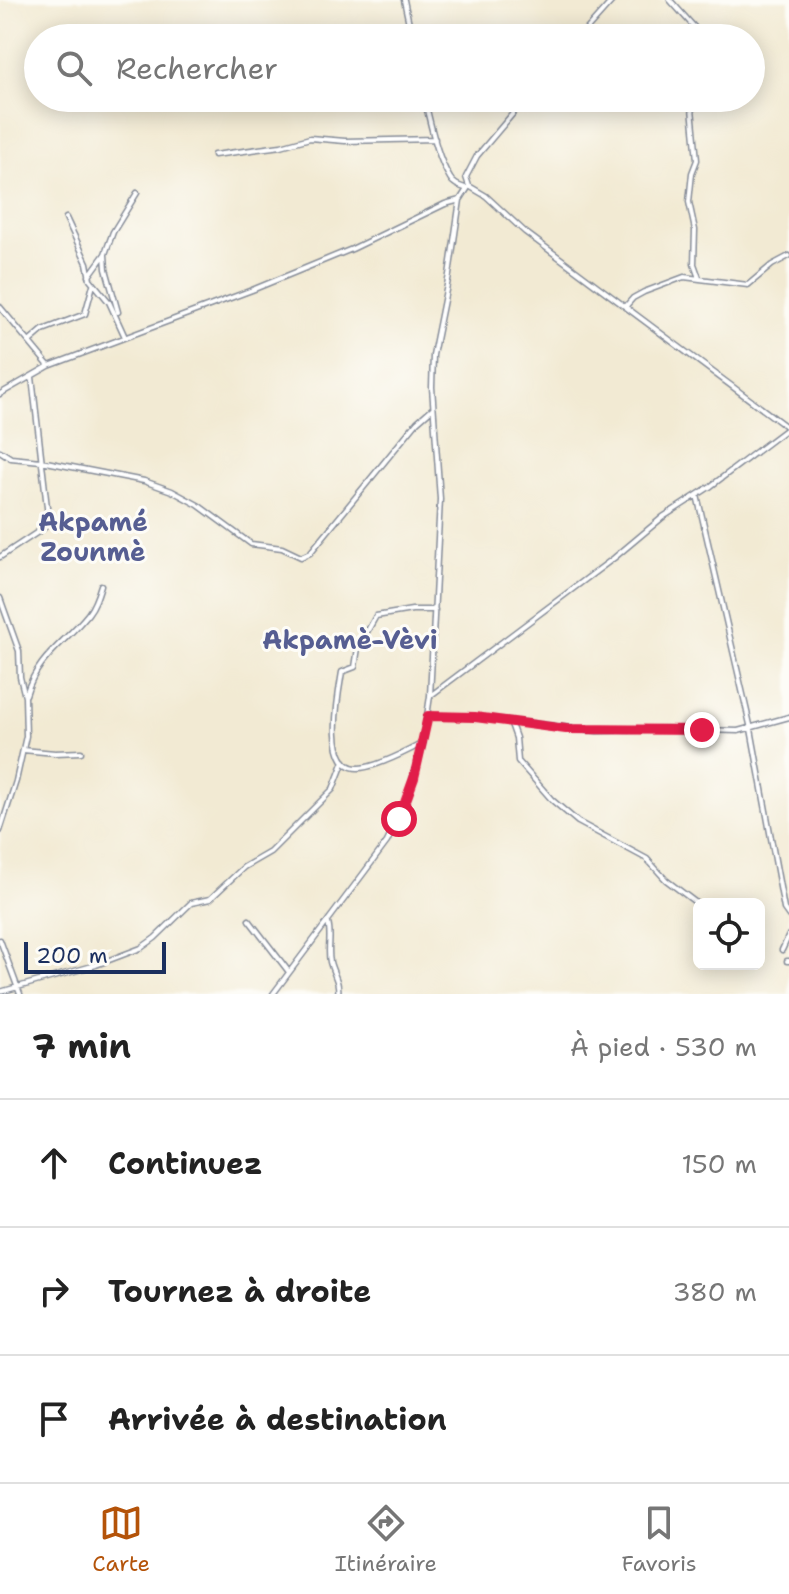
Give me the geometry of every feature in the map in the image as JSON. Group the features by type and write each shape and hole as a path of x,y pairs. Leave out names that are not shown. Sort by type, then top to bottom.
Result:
{"street":[{"path":"404,0 409,24"},
{"path":"592,24 613,0"},
{"path":"670,0 691,24"},
{"path":"428,112 450,179 486,196 525,232 789,428 663,517 614,558 430,696"},
{"path":"273,994 374,862 399,819 423,743 430,696 440,499 433,408 433,355 460,200 467,187 466,177 477,156 514,112"},
{"path":"692,112 697,160 692,173 689,202 695,230 694,264 699,278"},
{"path":"214,155 281,146 310,138 345,141 435,139"},
{"path":"89,276 105,254 113,232 137,193"},
{"path":"0,394 49,366 252,290 460,200"},
{"path":"66,218 93,285 109,302 118,318"},
{"path":"105,254 106,269 125,337"},
{"path":"626,306 633,298 675,279 699,278 748,285 772,265 789,256"},
{"path":"29,342 43,330 85,314 93,285"},
{"path":"0,307 49,366"},
{"path":"0,557 38,533 47,522 32,377"},
{"path":"0,451 11,458 144,481 198,505 251,544 282,548 305,556 365,488 417,422 433,408"},
{"path":"697,495 751,729 784,909 789,916"},
{"path":"25,697 39,664 88,614 101,585"},
{"path":"0,598 19,651 26,736 0,831"},
{"path":"0,992 19,991 134,951 155,938 191,903 210,899 244,867 267,855 333,789 344,761 335,728 335,707 342,672 355,667 354,661 376,616 435,610"},
{"path":"428,716 597,731 751,729 789,717"},
{"path":"510,721 516,738 518,761 552,800 578,822 647,859 666,880 693,900"},
{"path":"344,761 360,768 397,757 423,743"},
{"path":"23,750 81,752"},
{"path":"249,920 289,972"},
{"path":"328,923 330,960 339,983 338,994"},
{"path":"782,950 789,935"},
{"path":"0,940 19,991"}],"district":[{"name":"Akpamé Zounmè","path":"93,537"},
{"name":"Akpamè-Vèvi","path":"350,640"}],"route":[{"path":"399,819 414,778 428,716 475,717 597,731 702,730"}]}
